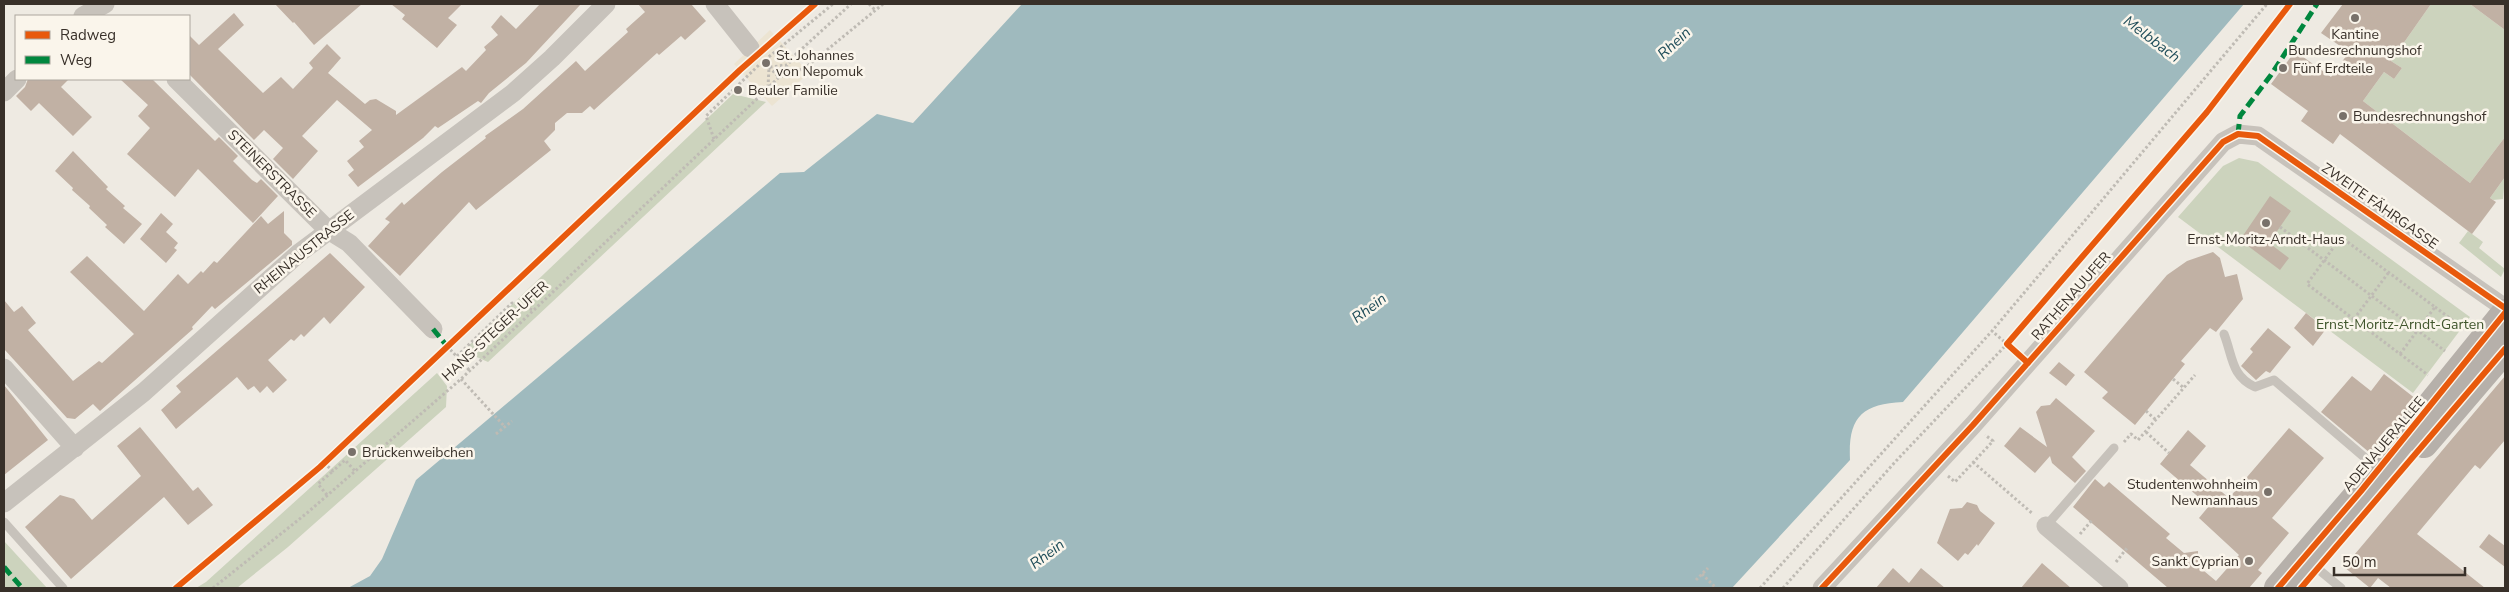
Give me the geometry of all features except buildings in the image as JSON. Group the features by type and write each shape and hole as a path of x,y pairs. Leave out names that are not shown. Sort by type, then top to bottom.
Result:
{"main road":[{"name":"ADENAUERALLEE","path":"2310,579 2494,345 2505,313"},
{"name":"ADENAUERALLEE","path":"2278,588 2379,470 2464,365 2494,345"}],"street":[{"name":"RHEINAUSTRASSE","path":"4,503 144,392 274,274 328,230 514,93 606,4"},
{"path":"714,4 750,48"},
{"path":"85,15 105,7"},
{"path":"4,92 16,80"},
{"name":"STEINERSTRASSE","path":"177,80 328,230 349,243 433,329"},
{"name":"ZWEITE FÄHRGASSE","path":"2238,134 2258,136 2505,308"},
{"name":"RATHENAUUFER","path":"1822,588 2028,363 2223,142 2238,134"},
{"path":"4,368 75,448"},
{"path":"2046,526 2119,588"}],"lane":[{"path":"2224,334 2235,369 2242,382 2255,387 2274,380 2379,470"},
{"path":"2046,526 2114,448"},
{"path":"4,522 63,588"},
{"path":"2310,579 2341,588"}],"path":[{"path":"714,140 706,116 763,61 833,4"},
{"path":"779,77 787,65 851,4"},
{"path":"869,4 875,10"},
{"path":"779,77 805,68 883,4"},
{"path":"1760,588 1992,331 2267,4"},
{"path":"769,68 787,65"},
{"path":"769,68 779,77"},
{"path":"768,88 769,68"},
{"path":"2280,227 2464,365"},
{"path":"2426,374 2307,284 2342,237 2435,307 2494,345"},
{"path":"2354,319 2389,272"},
{"path":"456,356 512,303 534,310"},
{"path":"2400,354 2435,307"},
{"path":"1992,331 2028,363"},
{"path":"1783,588 1896,461 2013,336"},
{"path":"447,346 470,370"},
{"path":"2114,448 2120,446 2131,434 2138,440 2195,375"},
{"path":"461,379 505,427"},
{"path":"2173,379 2184,388"},
{"path":"2146,411 2156,420"},
{"path":"496,434 512,421"},
{"path":"2146,432 2170,453"},
{"path":"1948,475 1955,482 1992,441 1985,435"},
{"path":"327,495 318,484 332,471 345,460 355,471"},
{"path":"1973,462 2022,505"},
{"path":"324,463 332,471"},
{"path":"1696,580 1708,568"},
{"path":"1702,574 1716,588"}],"green space":[{"path":"2431,4 2470,4 2505,30 2505,137 2470,183 2363,101 2384,72 2394,79 2402,68 2391,61"},
{"path":"733,94 766,102 488,362 463,351"},
{"name":"Ernst-Moritz-Arndt-Garten","path":"2239,158 2258,162 2470,317 2413,393 2178,217 2223,166"},
{"path":"2505,177 2503,199 2493,200 2490,198"},
{"path":"2468,231 2483,242 2479,248 2505,269 2501,277 2459,243"},
{"path":"437,373 447,386 446,407 288,547 237,588 196,588 206,582"},
{"path":"4,541 47,588 4,588"}],"shaded area":[{"path":"770,30 809,73 772,106 734,64"}],"water":[{"path":"1022,4 2244,4 1903,402 1877,406 1867,410 1860,416 1852,433 1850,460 1732,588 348,588 370,576 382,559 416,480 780,173 804,172 877,114 913,123"}],"marked path":[{"path":"2238,134 2240,116 2271,75 2317,4"},
{"path":"433,329 447,346"},
{"path":"4,567 22,588"}],"cycle path":[{"path":"176,588 320,467 740,70 815,4"},
{"path":"2028,363 2007,344 2207,112 2290,4"},
{"path":"1822,588 1973,425 2223,142 2238,134 2258,136 2505,308"},
{"path":"2278,588 2361,491 2505,313"},
{"path":"2301,588 2505,349"}],"place":[{"name":"Kantine Bundesrechnungshof","path":"2355,18"},
{"name":"St. Johannes von Nepomuk","path":"766,63"},
{"name":"Fünf Erdteile","path":"2283,68"},
{"name":"Beuler Familie","path":"738,90"},
{"name":"Bundesrechnungshof","path":"2343,116"},
{"name":"Ernst-Moritz-Arndt-Haus","path":"2266,223"},
{"name":"Brückenweibchen","path":"352,452"},
{"name":"Studentenwohnheim Newmanhaus","path":"2268,492"},
{"name":"Sankt Cyprian","path":"2249,561"}],"water label":[{"name":"Melbbach","path":"2152,39"},
{"name":"Rhein","path":"1674,43"},
{"name":"Rhein","path":"1369,308"},
{"name":"Rhein","path":"1047,554"}]}
